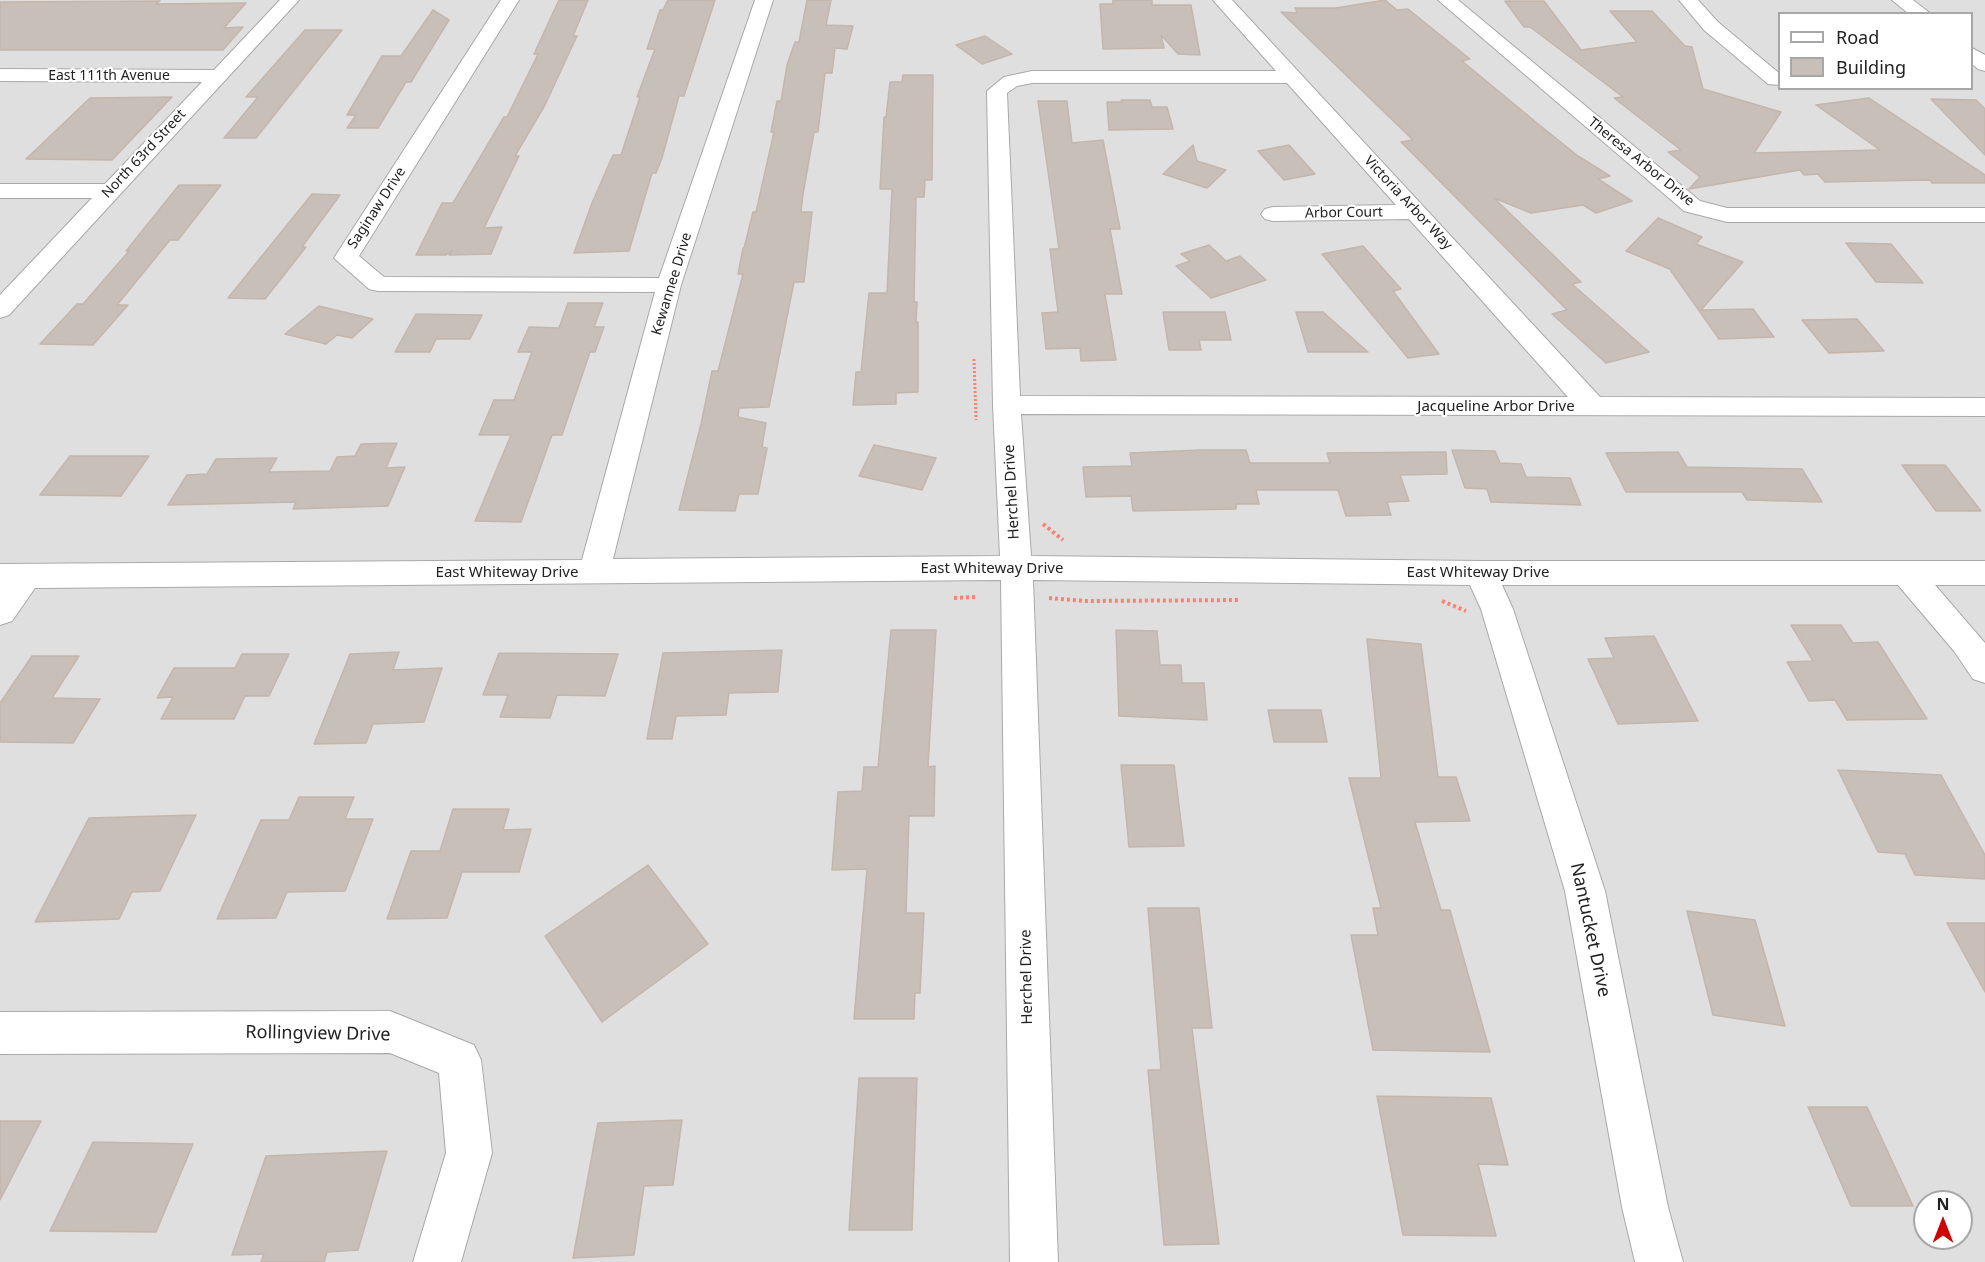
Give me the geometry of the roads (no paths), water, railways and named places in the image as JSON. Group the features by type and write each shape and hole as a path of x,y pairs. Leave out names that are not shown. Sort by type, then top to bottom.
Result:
{"street":[{"name":"North 63rd Street","path":"0,310 290,0"},
{"name":"Saginaw Drive","path":"510,0 346,258 378,284 669,285"},
{"name":"Kewannee Drive","path":"594,573 669,285 764,0"},
{"name":"Victoria Arbor Way","path":"1222,0 1593,407"},
{"name":"Theresa Arbor Drive","path":"1447,0 1692,206 1727,215 1985,215"},
{"path":"1689,0 1711,26 1775,80"},
{"path":"1901,0 1911,4 1920,12"},
{"path":"1973,56 1985,65"},
{"name":"East 111th Avenue","path":"0,75 218,76"},
{"name":"Herchel Drive","path":"1034,1262 1017,568 1007,405 997,91 1011,81 1032,77 1291,77"},
{"path":"0,191 109,191"},
{"name":"Arbor Court","path":"1273,214 1416,212"},
{"name":"Jacqueline Arbor Drive","path":"1007,405 1985,407"},
{"name":"East Whiteway Drive","path":"13,576 1017,568 1480,573 1985,573"},
{"name":"Nantucket Drive","path":"1480,573 1497,609 1585,891 1645,1207 1659,1262"},
{"path":"1906,573 1966,642 1985,669"},
{"path":"0,612 13,576"},
{"name":"Rollingview Drive","path":"0,1033 390,1032 459,1060 470,1153 437,1262"}]}
